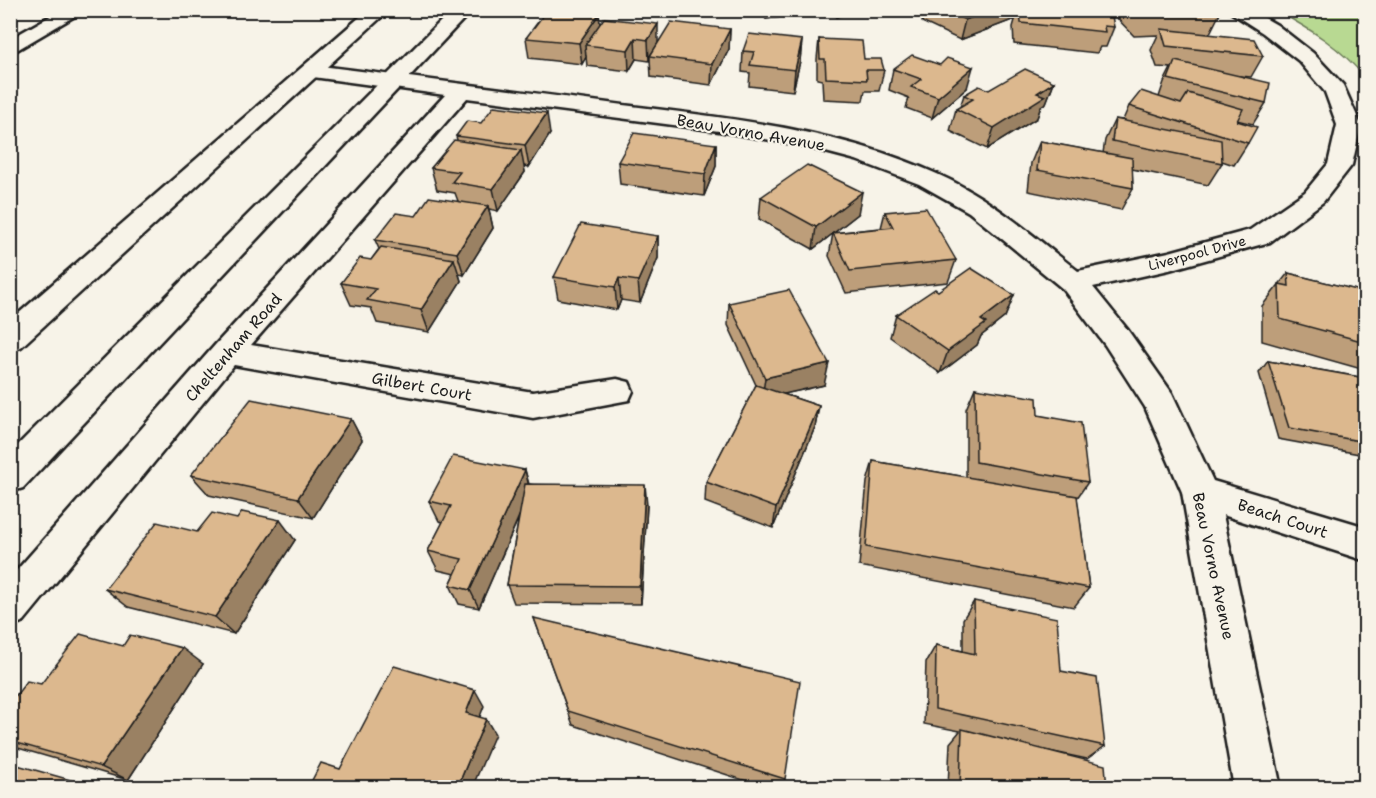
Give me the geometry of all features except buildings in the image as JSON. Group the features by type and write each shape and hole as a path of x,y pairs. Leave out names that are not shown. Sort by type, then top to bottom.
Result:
{"street":[{"path":"10,48 76,10"},
{"path":"10,339 380,10"},
{"path":"10,477 462,10"},
{"name":"Liverpool Drive","path":"1073,282 1169,261 1260,236 1314,197 1340,165 1349,125 1335,90 1306,57 1270,29 1236,10"},
{"name":"Beau Vorno Avenue","path":"313,71 719,124 801,138 866,155 928,179 978,206 1073,282 1116,337 1160,402 1200,492 1258,788"},
{"name":"Cheltenham Road","path":"10,608 227,352 460,92"},
{"name":"Gilbert Court","path":"227,352 533,405 617,391"},
{"name":"Beach Court","path":"1200,492 1365,544"}],"green space":[{"path":"1277,11 1365,11 1365,78 1336,48"}]}
